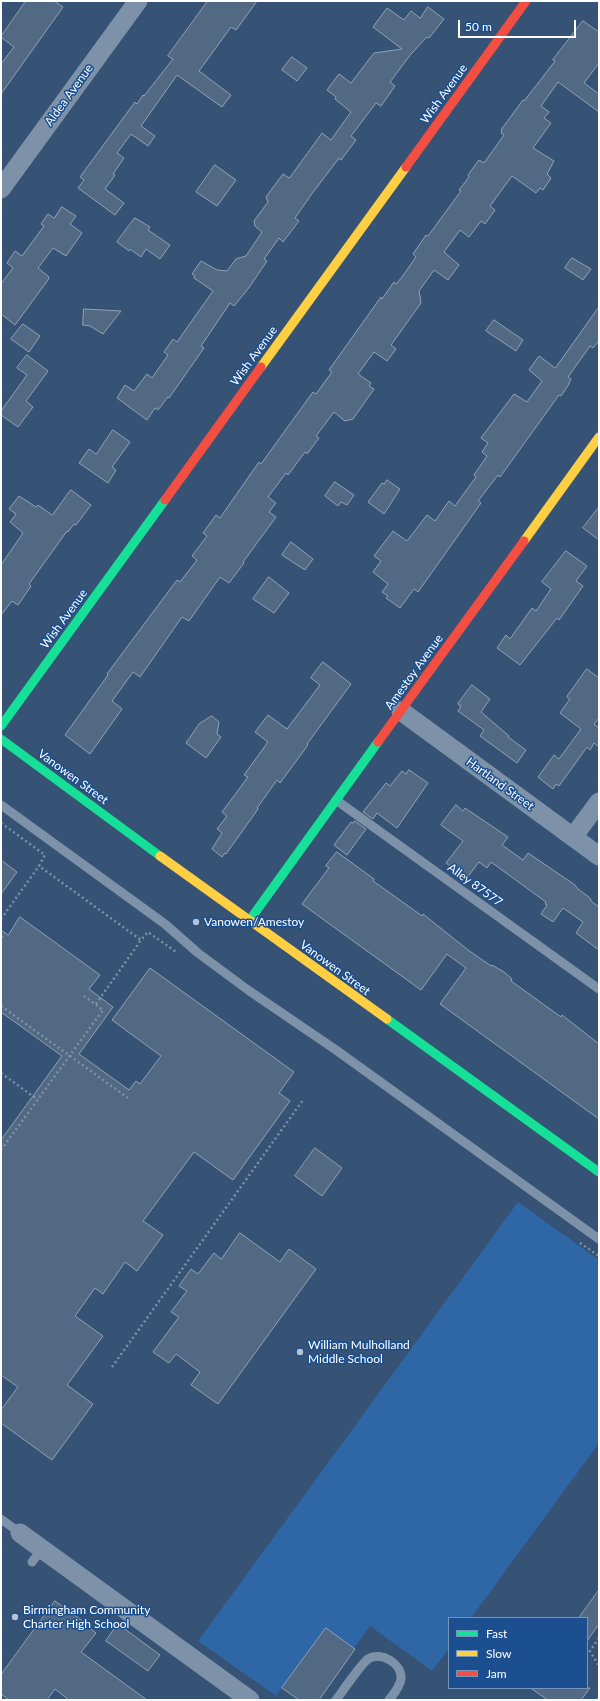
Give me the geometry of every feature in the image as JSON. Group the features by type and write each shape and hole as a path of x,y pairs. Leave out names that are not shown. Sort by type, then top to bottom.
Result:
{"street":[{"name":"Aldea Avenue","path":"1,189 138,1"},
{"name":"Wish Avenue","path":"1,726 526,1"},
{"name":"Amestoy Avenue","path":"249,920 599,437"},
{"name":"Hartland Street","path":"401,712 599,856"},
{"name":"Vanowen Street","path":"1,738 249,920 599,1172"},
{"path":"573,837 599,802"},
{"path":"20,1533 37,1555 250,1700"}],"lane":[{"name":"Alley 87577","path":"336,800 599,989"},
{"path":"1,805 166,924 194,950 248,990 336,1050 599,1239"},
{"path":"1,1519 20,1533"},
{"path":"336,1700 367,1660 376,1655 385,1657 395,1664 400,1671 401,1679 389,1700"}],"path":[{"path":"1,823 45,855 39,866 1,919"},
{"path":"39,866 141,940"},
{"path":"96,1004 148,932 180,955"},
{"path":"1,936 5,939"},
{"path":"1,1150 103,1010 84,996"},
{"path":"1,1006 128,1098"},
{"path":"1,1073 38,1100"},
{"path":"112,1367 302,1100"},
{"path":"580,1242 599,1256"},
{"path":"599,1638 590,1650 599,1666"},
{"path":"598,1700 599,1696"}],"shaded area":[{"path":"518,1202 599,1260 599,1443 472,1617 448,1617 448,1650 432,1671 370,1626 354,1648 326,1629 276,1696 198,1641"}],"building":[{"path":"26,1 54,1 63,7 1,94 1,64 14,47 1,37"},
{"path":"208,1 257,1 236,30 231,27 199,71 231,95 222,107 177,75 141,126 155,136 148,146 131,134 117,153 124,158 113,174 115,175 105,189 124,203 115,215 78,188 84,180 80,177 135,102 137,104 173,59 168,56"},
{"path":"428,7 444,19 429,38 427,37 411,54 390,82 395,86 381,106 376,103 351,136 356,140 341,160 339,158 311,195 295,218 299,221 283,242 279,238 264,259 267,261 248,289 234,306 230,303 201,346 204,348 169,398 168,397 158,410 155,408 147,420 117,398 125,385 134,391 147,374 152,378 168,355 164,352 173,339 177,342 213,291 194,278 195,276 192,274 201,261 217,270 227,271 236,259 246,256 262,232 255,226 254,221 268,202 266,197 283,174 289,178 291,176 322,133 331,140 351,112 335,99 336,97 327,90 339,74 351,83 374,53 402,49 373,27 387,8 404,20 411,11 420,18"},
{"path":"583,21 599,32 599,63 584,83 599,94 599,112 558,82 541,106 549,112 544,118 551,123 533,148 554,161 547,174 551,178 543,190 540,188 536,193 512,176 490,206 495,210 485,224 481,221 469,237 460,230 444,252 459,265 448,280 434,270 419,291 421,303 391,345 396,349 387,361 374,352 358,374 371,383 369,386 374,389 353,419 345,421 334,412 316,436 319,438 307,454 305,452 288,475 286,473 268,497 276,503 269,512 276,517 243,562 244,563 229,583 220,577 189,621 182,617 140,677 133,672 112,701 122,709 90,754 65,735 108,675 107,674 177,580 180,582 197,560 192,556 207,536 203,533 216,515 220,518 259,462 261,464 313,392 316,394 332,372 329,370 381,297 382,299 394,282 396,284 416,257 413,254 461,191 459,190 469,177 468,175 479,160 484,163 504,135 501,133 501,130 555,61 553,60"},
{"path":"292,57 307,68 297,81 282,70"},
{"path":"215,165 236,180 217,206 196,192"},
{"path":"62,207 76,216 70,224 82,233 66,256 53,248 38,268 49,277 48,280 15,325 1,314 1,284 13,268 7,263 15,251 22,256 44,226 41,224 48,214 54,218"},
{"path":"135,218 150,227 148,230 170,245 160,259 146,249 141,257 130,249 129,251 117,242"},
{"path":"572,258 591,269 583,280 565,268"},
{"path":"599,307 599,341 593,348 590,346 568,377 571,379 561,396 559,395 500,477 498,475 478,501 481,503 418,592 414,589 400,608 386,598 388,596 382,592 388,584 373,572 381,561 374,556 393,531 407,541 427,515 435,521 449,501 455,506 476,477 474,475 487,456 482,452 488,443 481,438 514,394 527,402 542,381 529,370 539,356 555,368"},
{"path":"84,309 121,311 103,334 90,326 83,325"},
{"path":"494,320 523,340 516,351 486,331"},
{"path":"23,324 40,336 29,352 11,339"},
{"path":"27,355 48,371 26,401 33,407 18,427 1,415 1,411 27,375 17,368"},
{"path":"113,430 130,442 112,467 116,470 108,483 79,463 89,449 96,454"},
{"path":"387,480 400,489 384,514 368,502 382,483 384,484"},
{"path":"335,482 354,495 347,505 341,502 338,506 325,496"},
{"path":"71,490 91,505 76,525 74,524 68,532 67,531 29,584 31,586 18,605 12,601 1,615 1,565 23,533 10,522 16,514 9,509 19,496 36,507 38,505 52,515"},
{"path":"599,507 599,540 583,528"},
{"path":"291,542 313,559 305,570 282,555"},
{"path":"566,551 587,566 576,581 583,586 559,620 557,618 520,665 497,648 506,635 510,639 532,608 536,611 551,589 542,582"},
{"path":"269,577 289,593 274,613 253,599"},
{"path":"323,662 351,684 280,783 277,780 226,854 225,853 222,857 212,849 222,833 217,829 227,816 222,812 248,777 244,775 268,742 255,732 268,715 287,729 320,685 311,678"},
{"path":"587,669 599,678 599,718 594,724 599,728 599,747 594,743 590,750 587,747 559,786 556,784 553,789 538,777 554,755 559,759 581,729 560,713 570,699 567,697"},
{"path":"472,685 490,699 481,712 509,736 508,737 526,750 517,763 480,736 484,730 458,711 461,706 458,704"},
{"path":"212,716 219,722 217,734 221,737 206,758 186,743 199,724"},
{"path":"409,770 428,783 397,828 377,813 373,819 363,812 386,783 390,786 402,771 406,774"},
{"path":"456,805 463,811 465,808 508,837 502,845 523,860 528,853 575,885 599,907 599,950 576,933 583,922 563,908 553,922 541,914 547,905 545,904 546,902 491,862 487,868 479,862 466,879 446,863 463,841 441,825"},
{"path":"355,821 366,829 347,855 334,845 351,822 353,823"},
{"path":"337,852 374,879 373,881 422,916 423,914 468,950 491,966 492,965 504,972 512,979 511,981 561,1017 562,1015 599,1044 599,1119 440,1004 466,968 447,954 421,990 302,904 329,868 326,866"},
{"path":"1,860 17,872 1,894"},
{"path":"20,917 100,975 89,989 113,1007 79,1054 129,1090 136,1081 140,1084 161,1056 112,1020 150,968 294,1072 279,1093 290,1101 233,1180 194,1152 143,1221 163,1235 137,1271 125,1262 103,1294 95,1288 75,1316 103,1336 67,1385 93,1404 52,1460 1,1423 1,1410 18,1387 1,1375 1,1140 62,1056 1,1012 1,930 8,935"},
{"path":"315,1148 342,1168 322,1196 295,1176"},
{"path":"240,1233 280,1262 289,1249 316,1269 218,1404 191,1385 200,1372 176,1354 169,1363 153,1352 179,1317 171,1312 187,1291 179,1286 191,1269 198,1274 214,1253 221,1259"},
{"path":"599,1590 599,1624 588,1640 588,1617 580,1617"},
{"path":"55,1601 88,1625 87,1626 96,1633 81,1652 147,1700 69,1700 55,1689 47,1700 9,1700 1,1694 1,1675"},
{"path":"118,1624 160,1655 148,1671 106,1641"},
{"path":"326,1628 355,1649 319,1700 299,1700 282,1688"},
{"path":"590,1688 581,1700 548,1700 532,1689"}],"traffic: fast":[{"path":"1,726 165,500"},
{"path":"1,739 160,856"},
{"path":"249,921 378,742"},
{"path":"387,1019 599,1172"}],"traffic: slow":[{"path":"261,367 406,167"},
{"path":"524,541 599,437"},
{"path":"160,856 387,1019"}],"traffic: jam":[{"path":"406,167 526,1"},
{"path":"165,500 261,367"},
{"path":"378,742 524,541"}],"place":[{"name":"Vanowen/Amestoy","path":"196,922"},
{"name":"William Mulholland Middle School","path":"300,1352"},
{"name":"Birmingham Community Charter High School","path":"15,1617"}]}
